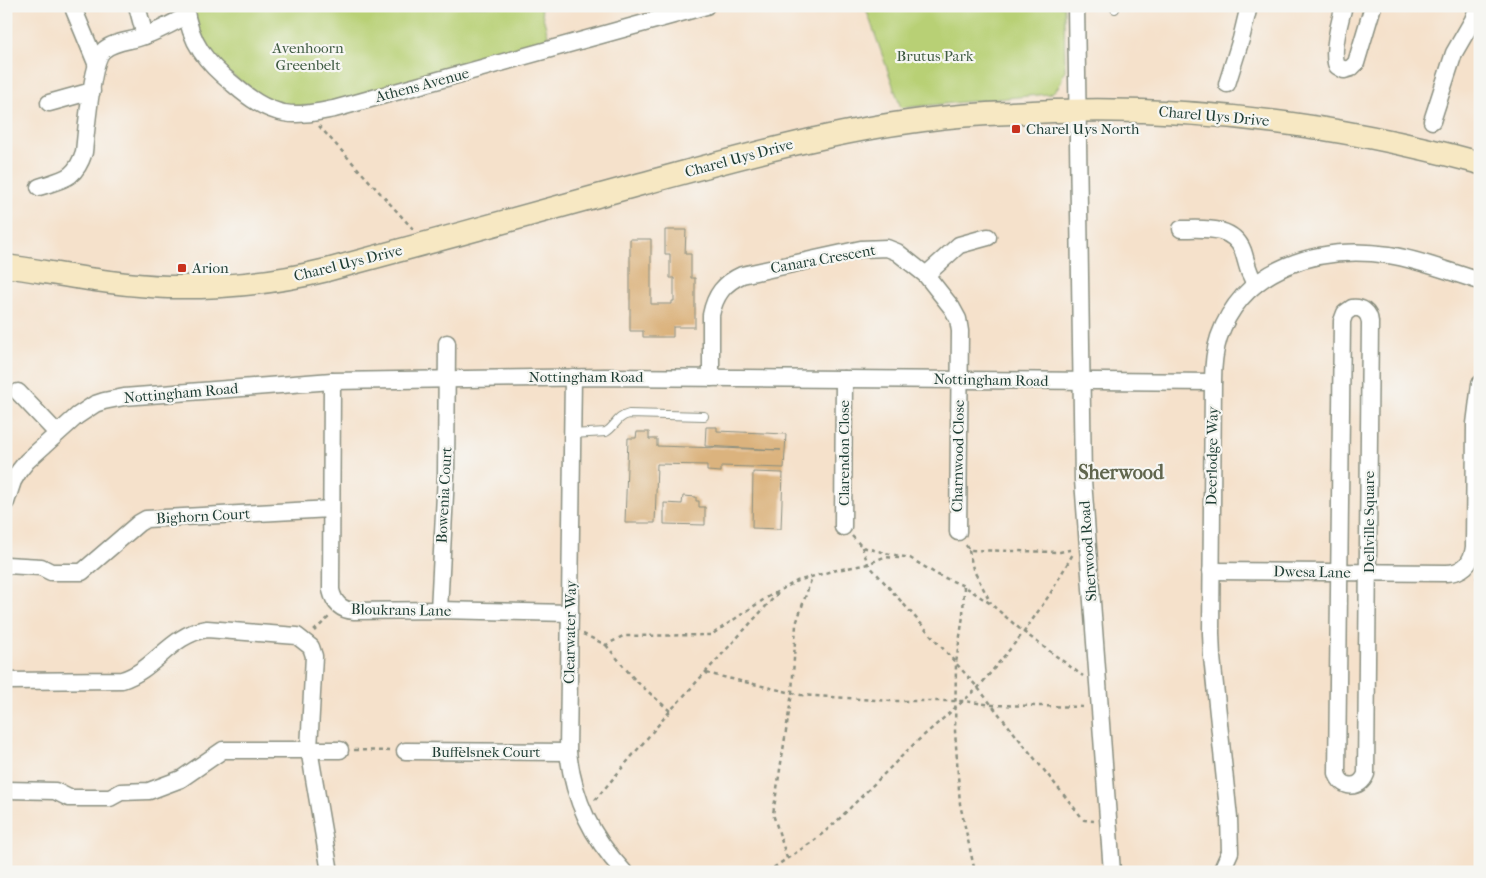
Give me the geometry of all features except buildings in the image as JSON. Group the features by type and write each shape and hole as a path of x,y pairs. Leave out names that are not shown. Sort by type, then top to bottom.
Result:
{"main road":[{"name":"Charel Uys Drive","path":"6,266 135,284 231,286 254,284 302,276 708,166 832,135 925,120 999,113 1078,110 1158,111 1266,120 1313,126 1390,140 1480,163"}],"street":[{"path":"137,6 145,36"},
{"name":"Athens Avenue","path":"186,11 194,39 213,68 248,97 271,109 308,114 334,109 706,6"},
{"name":"Sherwood Road","path":"1076,6 1083,480 1112,872"},
{"path":"1227,84 1249,6"},
{"path":"1344,6 1338,26 1335,59 1337,66 1344,70 1351,68 1356,63 1373,6"},
{"path":"1432,121 1454,53 1473,20 1478,6"},
{"path":"74,10 96,63"},
{"path":"38,187 67,178 74,173 80,164 84,152 96,63 100,54 111,46 145,36 186,11"},
{"path":"49,103 92,91"},
{"path":"1181,229 1214,229 1224,231 1233,236 1242,249 1250,277 1256,284"},
{"path":"926,275 958,245 988,237"},
{"name":"Canara Crescent","path":"710,378 711,315 713,306 720,291 734,279 742,275 861,249 887,248 897,252 926,275 952,308 958,319 960,331 959,380"},
{"name":"Deerlodge Way","path":"1221,872 1230,852 1229,818 1212,657 1211,571 1213,382 1215,352 1224,324 1240,300 1256,284 1275,271 1296,262 1320,256 1372,253 1405,258 1480,281"},
{"name":"Dellville Square","path":"1356,308 1361,308 1368,314 1370,322 1368,572 1366,774 1358,785 1349,786 1341,782 1337,773 1342,321 1348,310 1356,308"},
{"name":"Bowenia Court","path":"439,610 446,474 448,342"},
{"name":"Nottingham Road","path":"6,502 19,470 27,461 86,410 114,398 332,382 573,377 1213,382"},
{"name":"Clearwater Way","path":"573,377 568,752 573,784 581,808 595,835 624,872"},
{"name":"Clarendon Close","path":"843,527 844,379"},
{"name":"Charnwood Close","path":"958,532 959,380"},
{"name":"Bloukrans Lane","path":"332,382 330,590 340,607 354,611 439,610 570,621"},
{"name":"Dwesa Lane","path":"1211,571 1452,573 1467,566 1471,560 1474,547 1477,480 1475,424 1480,384"},
{"path":"18,392 58,433"},
{"name":"Bighorn Court","path":"6,566 41,567 51,572 82,572 146,519 331,509"},
{"path":"6,681 122,680 142,670 177,641 198,631 297,636 311,647 314,656 309,749 330,872"},
{"path":"6,790 55,791 69,798 110,798 121,792 149,791 181,780 223,750 340,750"},
{"name":"Buffelsnek Court","path":"405,751 568,752"}],"lane":[{"path":"572,434 606,432 618,418 629,414 704,416"}],"path":[{"path":"308,114 426,243"},
{"path":"843,527 862,547 868,564 978,688 1084,820 1107,823"},
{"path":"958,532 969,550 973,569 991,604"},
{"path":"862,547 910,558 938,575 964,586 991,604 1024,632 1088,680"},
{"path":"767,872 815,840 836,822 914,744 978,688 1024,632 1050,594 1076,549 1060,552 969,550"},
{"path":"606,645 623,636 710,635 766,598 797,581 832,571 868,564 884,557 910,558"},
{"path":"787,858 773,814 792,693 796,624 812,577"},
{"path":"964,586 963,616 956,662 955,708 960,804 975,872"},
{"path":"581,808 589,807 670,711 781,590"},
{"path":"303,640 340,607"},
{"path":"570,621 606,645 635,680 670,711"},
{"path":"706,673 792,693 891,701 964,700 992,705 1090,707 1099,705"},
{"path":"340,750 405,751"}],"green space":[{"name":"Avenhoorn Greenbelt","path":"191,6 540,6 550,42 325,105 288,107 266,100 220,66 201,40"},
{"name":"Brutus Park","path":"865,6 1064,6 1065,72 1059,86 1049,94 901,108"}],"place":[{"name":"Charel Uys North","path":"1016,129"},
{"name":"Arion","path":"182,268"}],"district":[{"name":"Sherwood","path":"1121,472"}]}
